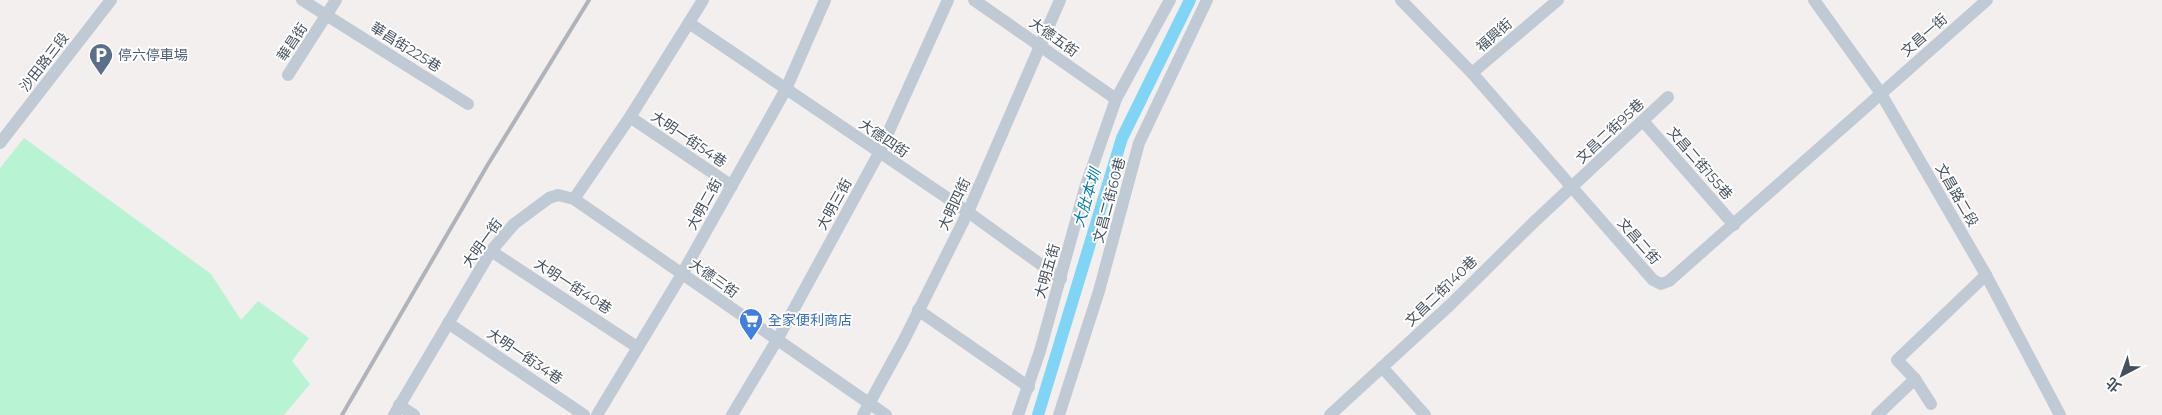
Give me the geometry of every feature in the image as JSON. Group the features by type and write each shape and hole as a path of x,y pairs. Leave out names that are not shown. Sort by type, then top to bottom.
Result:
{"street":[{"name":"沙田路三段","path":"0,143 111,0"},
{"name":"華昌街225巷","path":"302,0 468,104"},
{"name":"華昌街","path":"288,75 336,0"},
{"path":"574,199 630,117 703,0"},
{"name":"大明二街","path":"597,415 682,274 786,89 825,0"},
{"name":"大明三街","path":"732,415 777,340 879,153 948,0"},
{"name":"大德五街","path":"974,0 1116,99"},
{"name":"大明四街","path":"866,409 968,212 1060,0"},
{"name":"大明五街","path":"1018,415 1029,387 1061,279 1085,188 1116,99 1170,0"},
{"name":"文昌二街60巷","path":"1059,415 1099,291 1139,143 1206,0"},
{"name":"文昌二街","path":"1401,0 1472,74 1653,280 1661,284 1670,281 1880,92"},
{"name":"福興街","path":"1472,74 1558,0"},
{"name":"文昌路二段","path":"1814,0 1880,92 1986,274 2060,415"},
{"name":"文昌一街","path":"1880,92 1987,0"},
{"name":"大德四街","path":"689,23 968,212 1061,279"},
{"name":"文昌二街95巷","path":"1572,187 1668,97"},
{"name":"大明一街54巷","path":"630,117 732,186"},
{"name":"文昌二街155巷","path":"1643,121 1734,224"},
{"name":"文昌二街140巷","path":"1330,415 1572,187"},
{"name":"大明一街","path":"397,410 491,251 514,224 548,198 558,195 574,199"},
{"name":"大德三街","path":"574,199 777,340 866,409 886,415"},
{"name":"大明一街40巷","path":"491,251 637,347"},
{"path":"1932,404 1915,379 1897,360 1986,274"},
{"path":"918,310 1029,387"},
{"name":"大明一街34巷","path":"448,323 584,415"},
{"path":"1382,367 1426,415"},
{"path":"1877,415 1915,379"},
{"path":"397,410 414,415"}],"green space":[{"path":"24,138 211,274 241,320 258,301 309,338 292,361 310,384 284,415 0,415 0,168"}],"waterway":[{"name":"大肚本圳","path":"1038,415 1122,138 1190,0"}],"railway":[{"path":"342,415 487,166 589,0"}],"place":[{"name":"停六停車場","path":"101,76"},
{"name":"全家便利商店","path":"751,341"}]}
